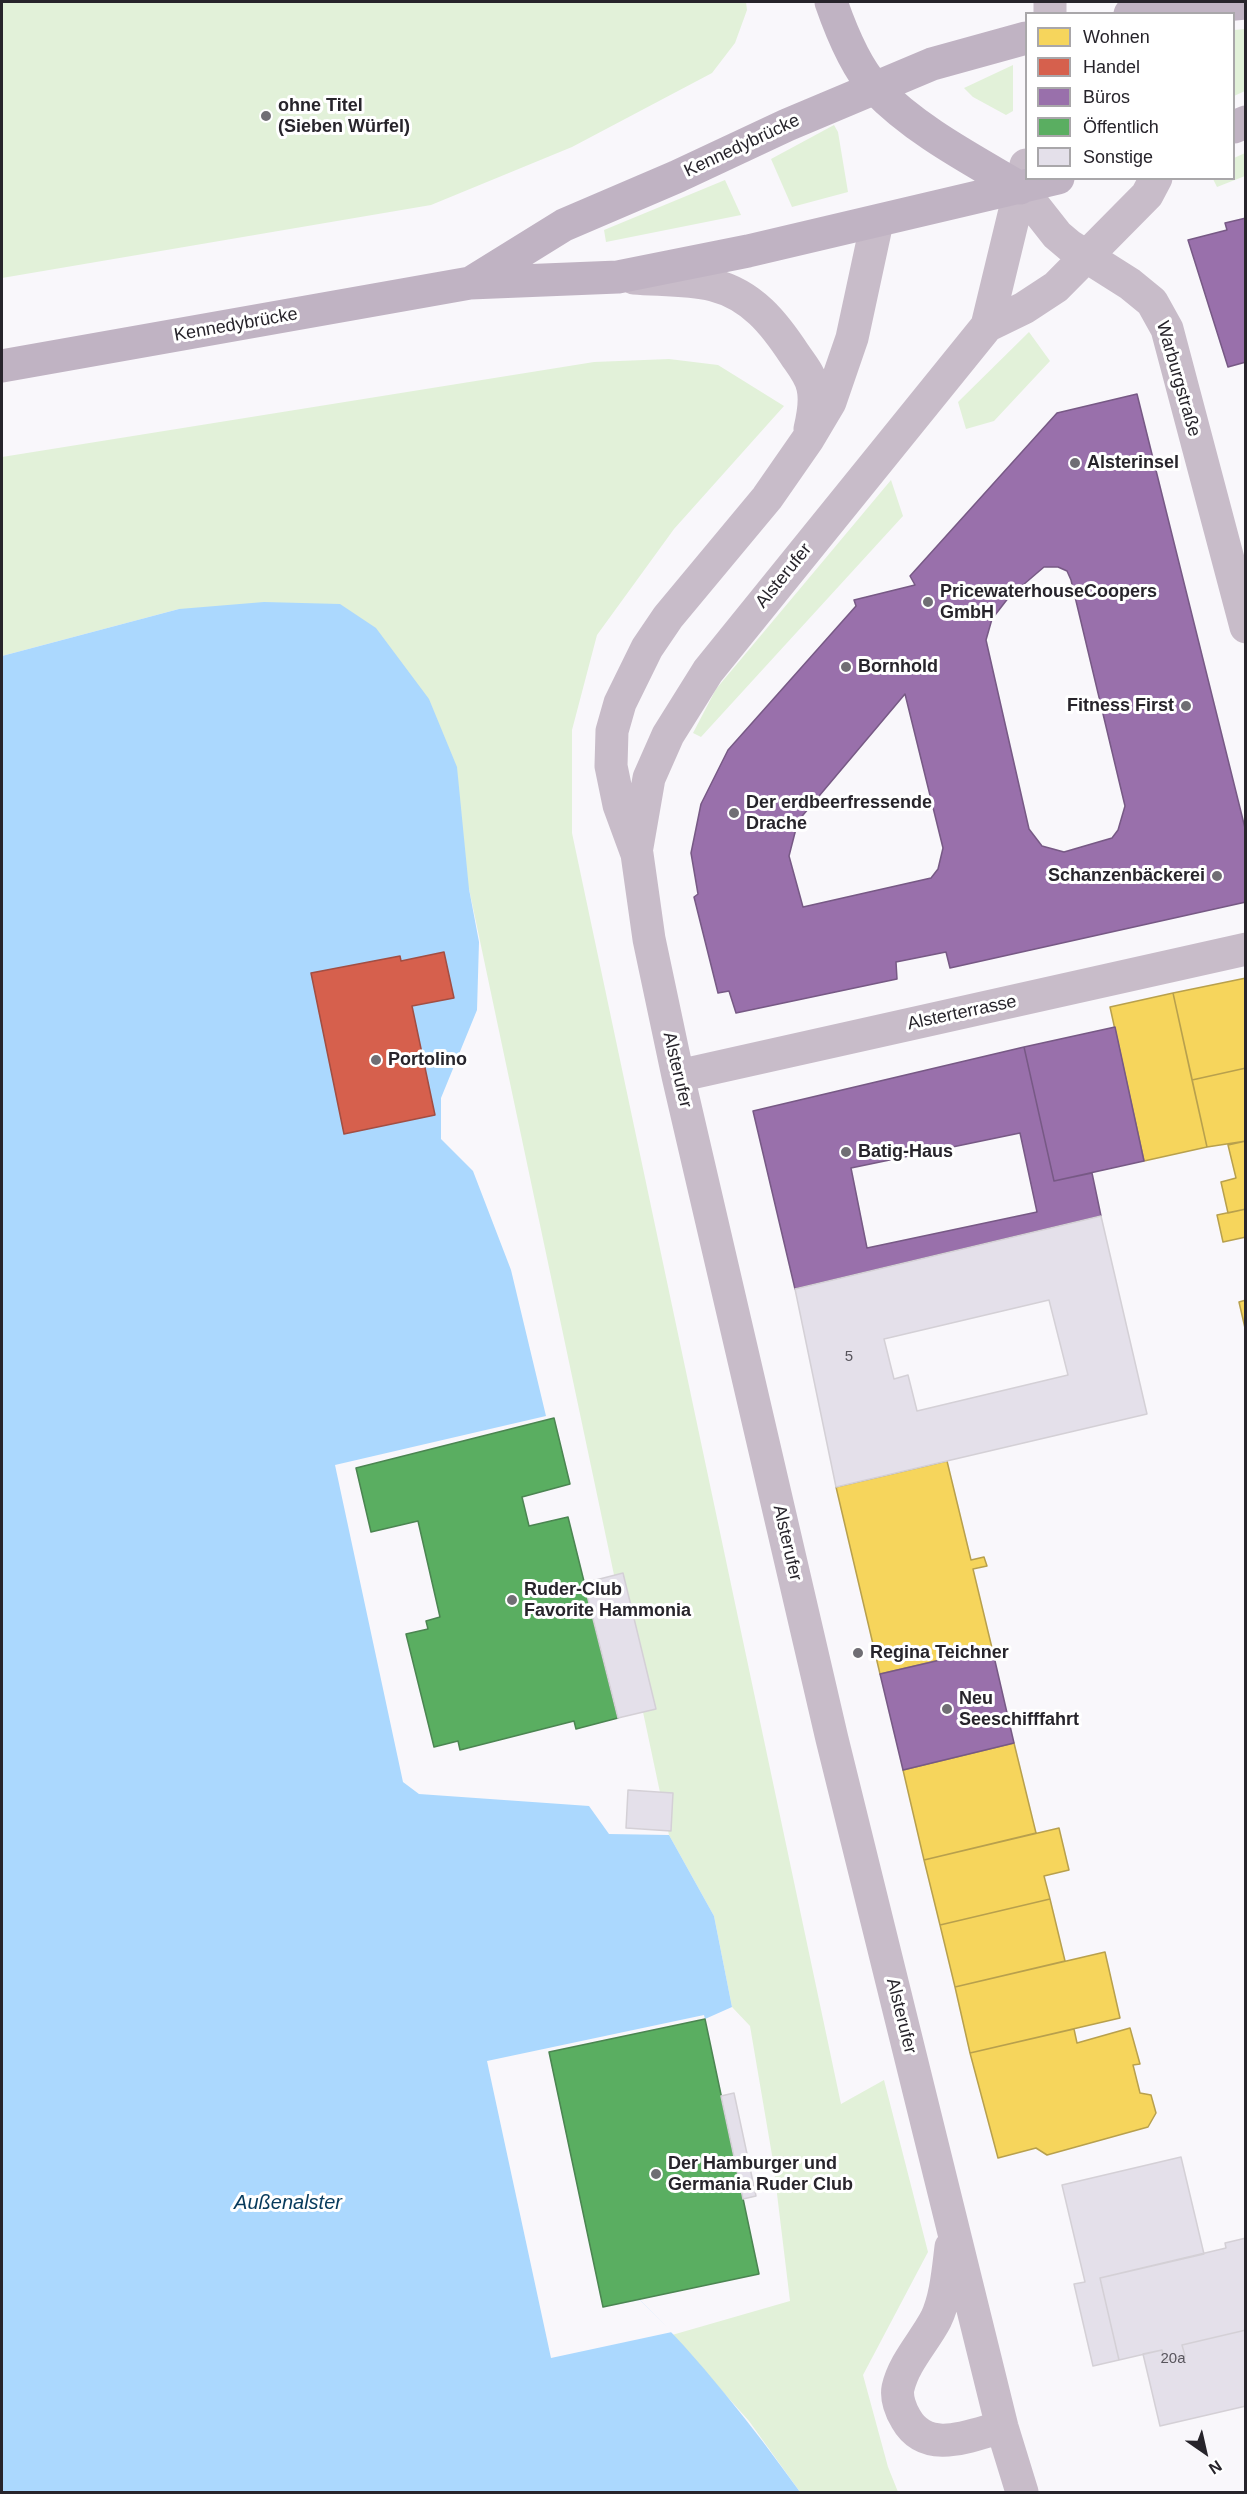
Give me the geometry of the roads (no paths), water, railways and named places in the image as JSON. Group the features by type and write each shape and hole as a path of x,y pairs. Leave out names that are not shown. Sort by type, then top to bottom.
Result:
{"main road":[{"path":"831,2 846,39 874,87 945,143 1023,177"},
{"path":"1151,12 1245,3"},
{"name":"Kennedybrücke","path":"470,283 564,225 874,87 932,64 1025,38"},
{"name":"Kennedybrücke","path":"2,366 470,283 618,277 878,222 1023,177"}],"street":[{"name":"Warburgstraße","path":"1023,177 1057,235 1086,257 1130,284 1152,302 1167,328 1245,627"},
{"name":"Alsterufer","path":"987,326 1023,177"},
{"name":"Alsterufer","path":"637,854 649,778 668,735 708,671 987,326 1024,308 1056,287 1147,195 1155,180"},
{"name":"Alsterufer","path":"878,222 844,368 830,402 808,440 767,498 662,625 647,648 620,703 612,731 611,765 619,805 637,854 649,939 678,1076 832,1739 1002,2427 1022,2493"},
{"name":"Alsterufer","path":"618,277 713,285 746,298 761,310 777,328 806,372 813,387 814,413 808,440"},
{"name":"Alsterterrasse","path":"678,1076 1245,949"},
{"name":"Alsterufer","path":"953,2229 947,2283 936,2318 907,2366 897,2390 901,2409 919,2434 931,2441 950,2441 1002,2427"}],"water":[{"name":"Außenalster","path":"264,602 340,604 376,628 429,699 457,767 469,889 479,942 477,1010 441,1098 441,1139 473,1171 511,1270 546,1416 335,1465 403,1782 419,1794 589,1806 609,1834 669,1835 714,1916 732,2007 705,2019 549,2053 603,2307 640,2300 724,2393 800,2492 2,2492 2,656 179,609"}],"place":[{"name":"ohne Titel (Sieben Würfel)","path":"266,116"},
{"name":"Alsterinsel","path":"1075,463"},
{"name":"PricewaterhouseCoopers GmbH","path":"928,602"},
{"name":"Bornhold","path":"846,667"},
{"name":"Fitness First","path":"1186,706"},
{"name":"Der erdbeerfressende Drache","path":"734,813"},
{"name":"Schanzenbäckerei","path":"1217,876"},
{"name":"Portolino","path":"376,1060"},
{"name":"Batig-Haus","path":"846,1152"},
{"name":"Ruder-Club Favorite Hammonia","path":"512,1600"},
{"name":"Regina Teichner","path":"858,1653"},
{"name":"Neu Seeschifffahrt","path":"947,1709"},
{"name":"Der Hamburger und Germania Ruder Club","path":"656,2174"}]}
